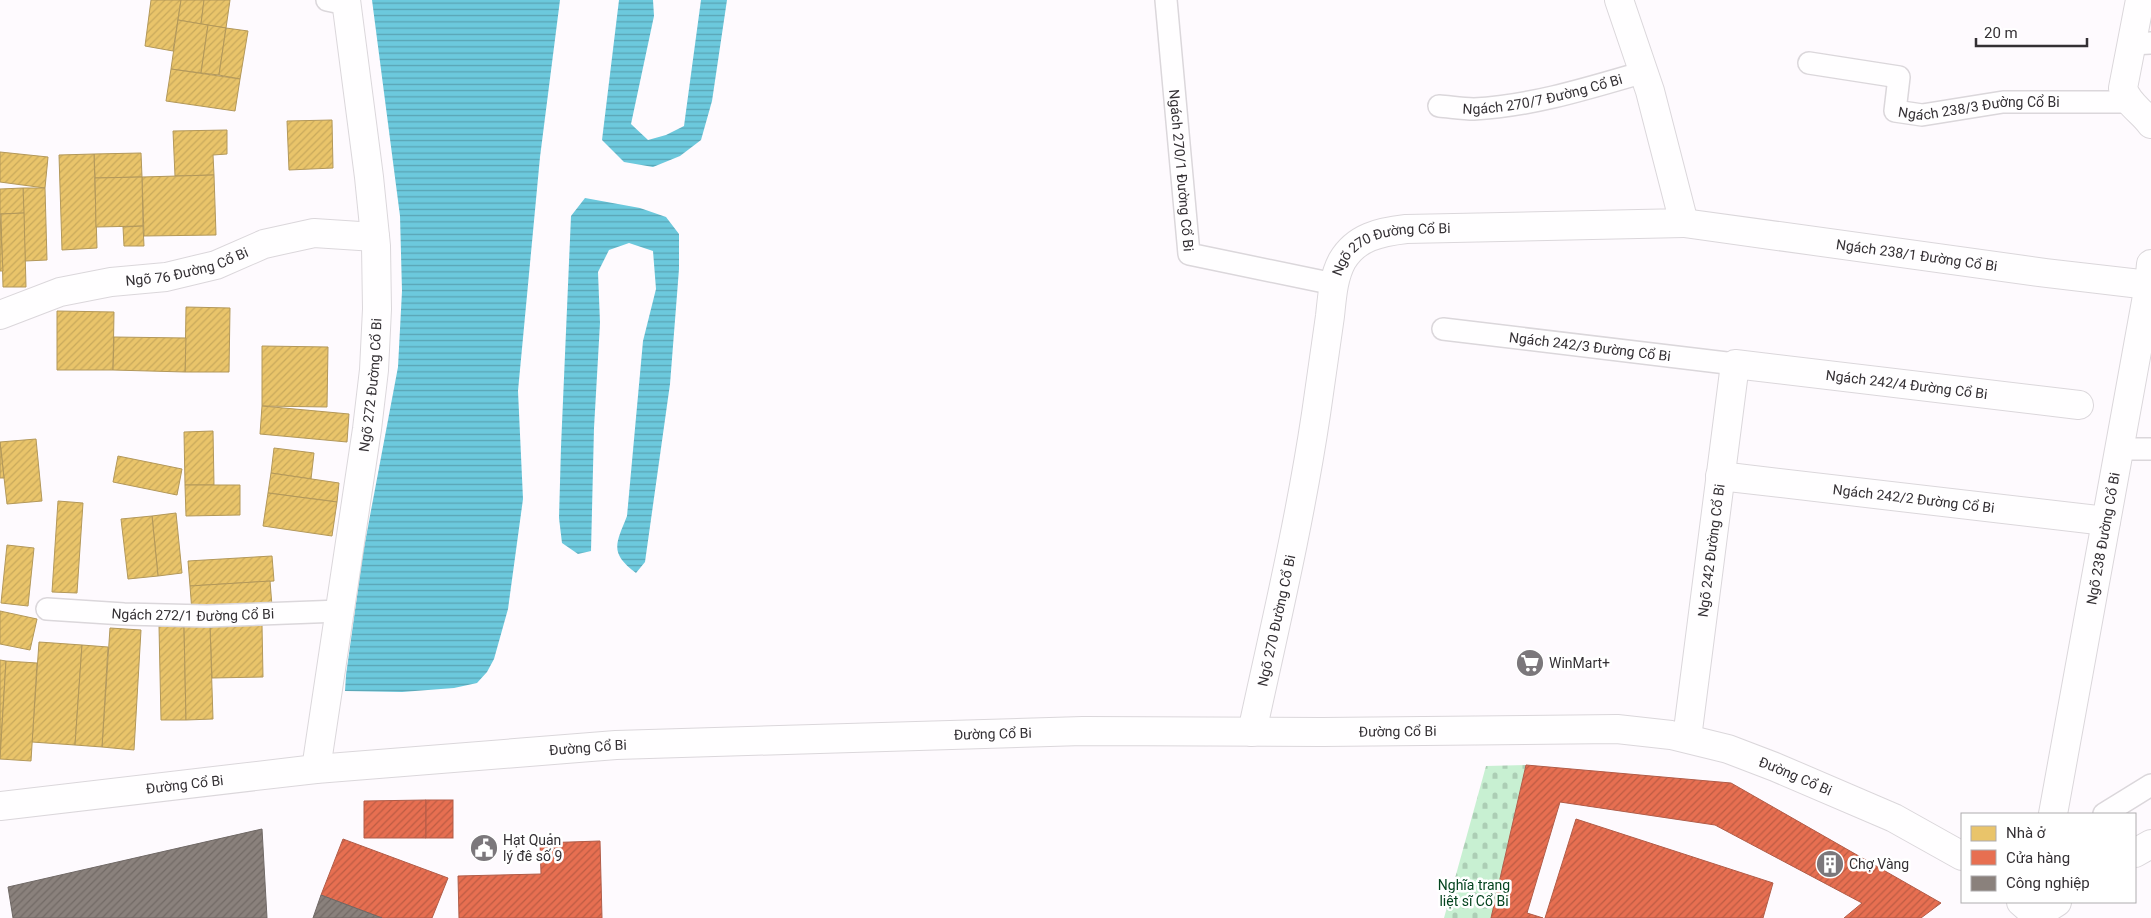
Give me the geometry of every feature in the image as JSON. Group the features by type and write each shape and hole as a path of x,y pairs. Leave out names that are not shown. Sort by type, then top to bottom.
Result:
{"street":[{"path":"1619,0 1650,91 1684,224"},
{"path":"2140,0 2141,44 2123,88 2129,102 2151,124"},
{"name":"Ngõ 272 Đường Cổ Bi","path":"316,769 374,370 377,309 375,237 359,93 339,1"},
{"name":"Ngõ 270 Đường Cổ Bi","path":"1252,732 1290,562 1316,414 1334,284 1340,264 1354,246 1376,234 1390,230 1444,227 1684,224"},
{"name":"Ngách 238/1 Đường Cổ Bi","path":"1684,224 2046,273 2150,278"},
{"name":"Ngõ 76 Đường Cổ Bi","path":"0,315 60,292 111,282 166,277 216,265 264,244 314,232 375,237"},
{"name":"Ngõ 238 Đường Cổ Bi","path":"2054,813 2150,278"},
{"name":"Ngách 242/4 Đường Cổ Bi","path":"1734,364 2079,405"},
{"name":"Ngõ 242 Đường Cổ Bi","path":"1687,738 1734,364"},
{"name":"Ngách 242/2 Đường Cổ Bi","path":"1720,476 2106,521"},
{"name":"Đường Cổ Bi","path":"0,806 316,769 616,745 1083,731 1252,732 1617,729 1648,731 1687,738 1728,749 1857,801 1894,818 1961,855"},
{"path":"2136,852 2151,844"}],"lane":[{"name":"Ngách 270/1 Đường Cổ Bi","path":"1166,0 1189,254 1334,284"},
{"name":"Ngách 238/3 Đường Cổ Bi","path":"1809,63 1899,77 1895,112 1922,115 2003,102 2129,102"},
{"name":"Ngách 270/7 Đường Cổ Bi","path":"1440,106 1472,109 1507,106 1573,93 1644,72"},
{"name":"Ngách 242/3 Đường Cổ Bi","path":"1443,329 1734,364"},
{"path":"2120,449 2151,449"},
{"name":"Ngách 272/1 Đường Cổ Bi","path":"47,609 124,614 207,616 340,611"},
{"path":"2106,813 2151,785"}],"green space":[{"name":"Nghĩa trang liệt sĩ Cổ Bi","path":"1526,765 1491,918 1444,918 1486,766"}],"water":[{"path":"372,0 560,0 540,157 518,391 523,499 508,609 494,659 487,672 477,683 454,688 402,692 345,691 363,553 398,367 402,291 400,216"},
{"path":"619,0 653,0 654,16 631,124 648,140 666,135 684,126 701,0 727,0 712,101 701,140 680,156 653,167 624,162 602,140"},
{"path":"585,198 640,208 666,217 679,234 679,269 670,384 645,562 636,573 622,560 617,548 627,516 643,341 656,289 653,251 629,243 609,250 598,272 600,323 594,428 591,551 578,554 562,543 559,518 571,216"}],"building: Nhà ở":[{"path":"151,0 181,0 173,51 145,46"},
{"path":"181,0 204,0 201,24 178,20"},
{"path":"204,0 230,0 226,28 201,24"},
{"path":"178,20 208,25 201,73 171,69"},
{"path":"208,25 226,28 219,75 201,73"},
{"path":"226,28 248,31 240,79 219,75"},
{"path":"171,69 240,79 235,111 166,101"},
{"path":"332,120 333,168 289,170 287,121"},
{"path":"227,130 227,154 213,155 214,175 175,176 173,131"},
{"path":"0,152 48,157 45,188 0,182"},
{"path":"141,153 142,177 95,178 94,154"},
{"path":"94,154 97,248 62,250 59,155"},
{"path":"214,175 216,235 144,236 142,177"},
{"path":"142,177 143,226 96,227 95,178"},
{"path":"23,188 45,188 47,260 25,261"},
{"path":"23,188 24,213 0,214 0,189"},
{"path":"24,213 26,287 3,287 1,214"},
{"path":"0,214 3,271 0,271"},
{"path":"143,226 144,246 124,246 123,227"},
{"path":"186,307 230,308 229,372 185,372"},
{"path":"57,311 114,312 113,370 57,370"},
{"path":"114,337 186,338 185,372 113,370"},
{"path":"262,346 328,347 327,407 262,406"},
{"path":"262,406 349,414 347,442 260,434"},
{"path":"213,431 214,485 185,485 184,432"},
{"path":"36,439 42,501 7,504 0,442"},
{"path":"0,442 4,478 0,478"},
{"path":"274,448 314,453 311,479 271,473"},
{"path":"118,456 182,469 177,495 113,482"},
{"path":"271,473 339,483 337,502 268,493"},
{"path":"185,485 240,485 240,515 186,516"},
{"path":"268,493 337,502 332,536 263,526"},
{"path":"58,501 83,503 77,593 52,592"},
{"path":"176,513 182,573 158,576 152,516"},
{"path":"152,516 158,576 128,579 121,519"},
{"path":"7,545 34,548 28,606 1,603"},
{"path":"272,556 274,581 190,586 188,561"},
{"path":"270,581 272,606 192,612 190,586"},
{"path":"0,611 37,619 30,650 0,644"},
{"path":"262,625 263,677 212,678 210,626"},
{"path":"159,626 184,626 186,720 161,720"},
{"path":"184,626 210,626 213,719 186,720"},
{"path":"110,628 141,630 134,750 102,747"},
{"path":"39,642 82,645 75,745 32,742"},
{"path":"82,645 108,647 102,747 75,745"},
{"path":"0,660 6,661 0,759"},
{"path":"6,661 37,663 31,761 0,759"}],"building: Cửa hàng":[{"name":"Chợ Vàng","path":"1526,765 1731,783 1941,903 1921,918 1844,918 1862,903 1715,825 1560,802 1527,913 1543,918 1491,918"},
{"path":"426,800 426,838 364,838 364,801"},
{"path":"426,800 453,800 453,838 426,838"},
{"path":"1576,819 1773,883 1763,918 1545,918"},
{"path":"343,839 448,878 432,918 382,918 321,895"},
{"path":"600,841 602,918 459,918 458,876 541,874 540,843"}],"building: Công nghiệp":[{"path":"262,829 267,918 13,918 8,887"},
{"path":"321,895 382,918 313,918"}],"place":[{"name":"WinMart+","path":"1530,663"},
{"name":"Hạt Quản lý đê số 9","path":"484,848"},
{"name":"Chợ Vàng","path":"1830,864"}]}
